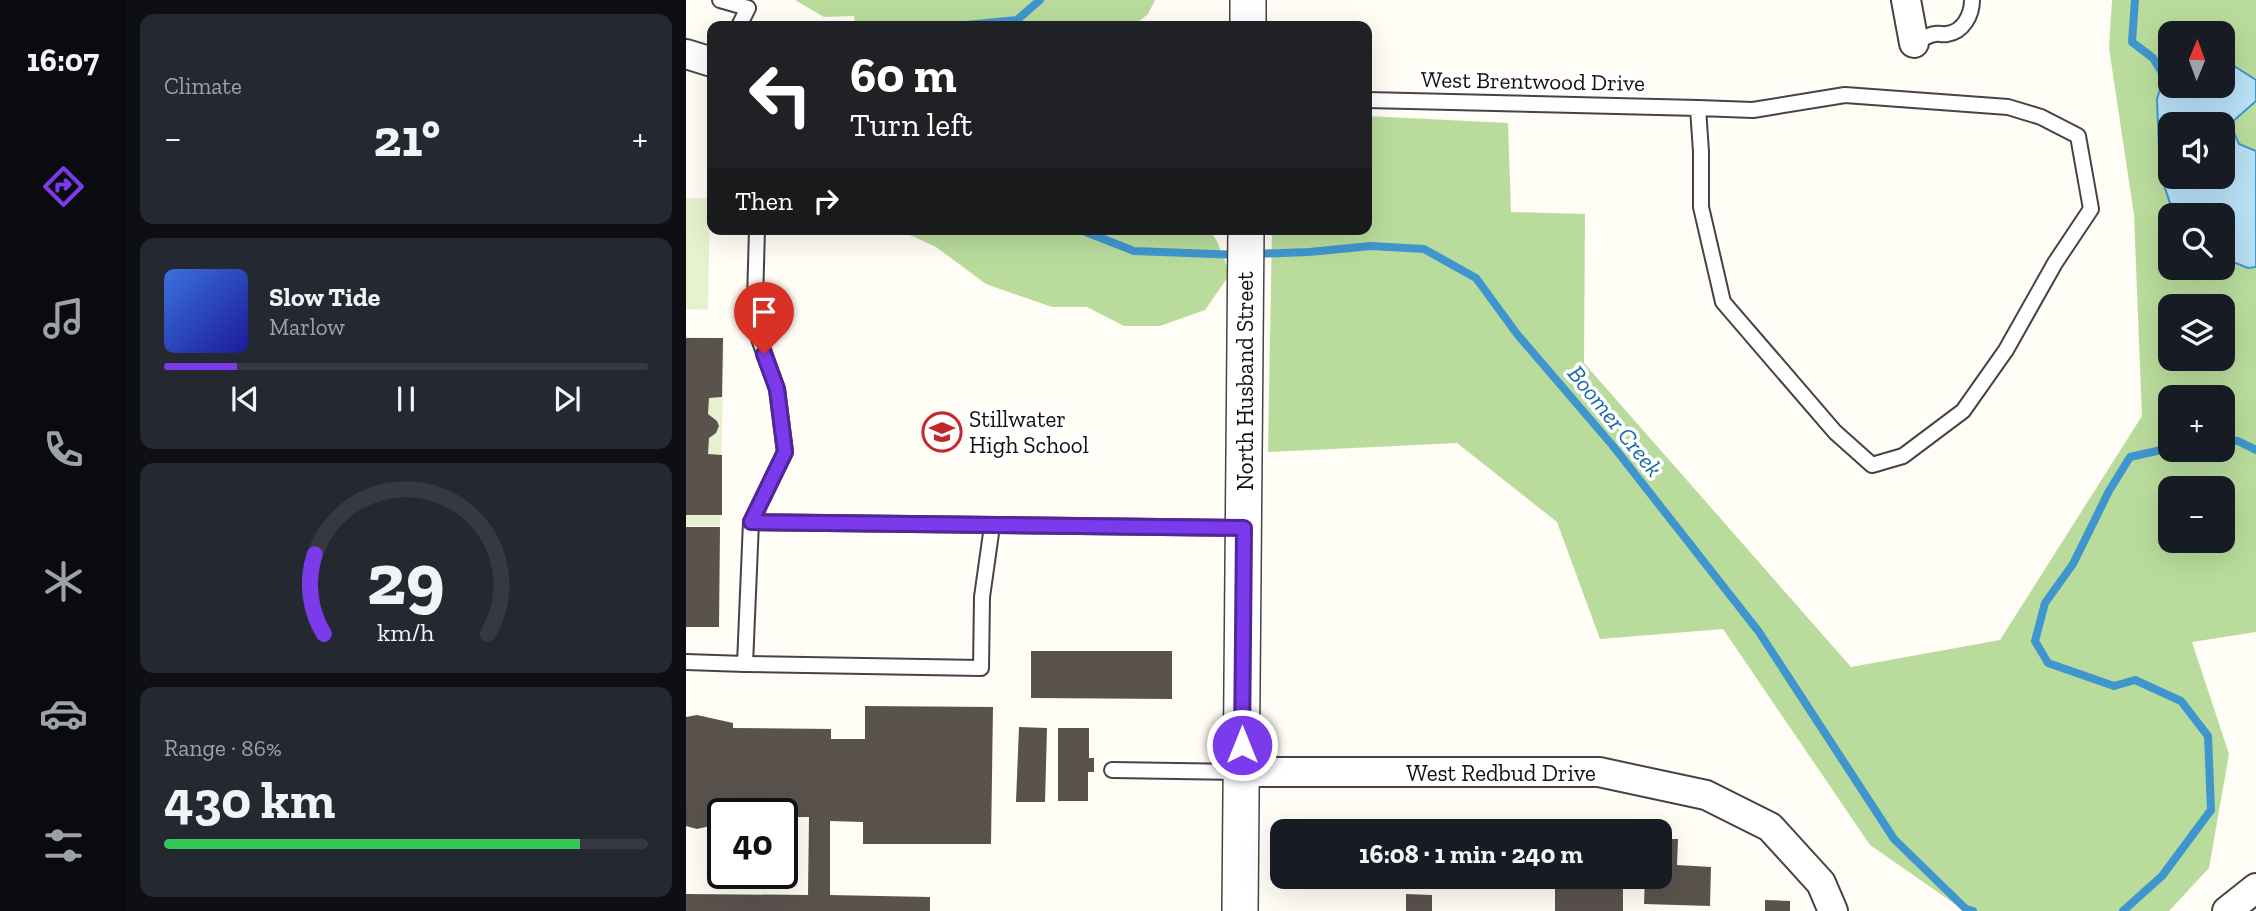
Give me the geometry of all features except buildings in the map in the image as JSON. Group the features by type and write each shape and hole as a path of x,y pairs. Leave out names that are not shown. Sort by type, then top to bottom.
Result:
{"street":[{"path":"1248,0 1248,21"},
{"path":"1906,0 1914,43"},
{"path":"686,54 707,60"},
{"name":"North Husband Street","path":"1240,911 1246,235"},
{"name":"West Redbud Drive","path":"1242,772 1599,772 1706,795 1770,827 1821,883 1833,911"},
{"path":"2227,911 2256,888"}],"lane":[{"path":"720,0 748,8"},
{"path":"742,21 748,8 763,0"},
{"path":"1914,43 1936,33 1948,34 1958,29 1966,22 1972,10 1972,0"},
{"name":"West Brentwood Drive","path":"1372,100 1698,108 1753,110 1845,96 2008,107 2041,117 2078,136 2091,209 2055,263 2006,349 1963,411 1903,456 1872,465 1835,432 1723,302 1700,207 1701,152 1698,108"},
{"path":"745,664 751,522 785,452 777,389 758,336 755,301 757,235"},
{"path":"751,522 1244,528"},
{"path":"686,663 981,668 982,597 992,526"},
{"path":"1112,769 1242,772"}],"green space":[{"path":"795,0 1155,0 1148,14 1139,21 854,21 854,16 824,17"},
{"path":"2112,0 2256,0 2256,632 2192,642 2229,754 2209,868 2169,911 1965,911 1870,845 1723,629 1600,639 1557,522 1457,443 1268,452 1272,235 1372,235 1372,116 1508,123 1511,212 1585,214 1584,363 1851,667 2000,640 2142,416 2134,215 2109,48"},
{"path":"686,198 707,198 708,310 686,309"},
{"path":"910,235 1213,235 1230,274 1205,310 1160,326 1124,326 1087,307 1052,307 986,284 936,247"},
{"path":"686,337 724,338 720,526 686,526"}],"water":[{"path":"2235,67 2256,80 2256,101 2235,120 2235,112 2158,112 2158,124 2157,99 2158,96 2158,98 2235,98"},
{"path":"2235,135 2239,144 2256,151 2256,267 2248,268 2235,263 2235,203 2170,203 2165,189 2235,189"}],"waterway":[{"name":"Boomer Creek","path":"1007,21 1017,20 1040,0"},
{"path":"2135,0 2132,42 2153,58 2158,66"},
{"name":"Boomer Creek","path":"1093,235 1134,251 1239,255"},
{"name":"Boomer Creek","path":"1255,254 1371,246 1424,249 1476,278 1517,334 1613,446 1759,632 1894,839 1966,909 1973,911"},
{"name":"Boomer Creek","path":"2235,441 2256,450"},
{"name":"Boomer Creek","path":"2123,911 2162,876 2211,810 2208,736 2181,701 2135,680 2114,686 2048,663 2035,641 2045,603 2073,564 2109,491 2130,457 2158,451"}],"place":[{"name":"Stillwater High School","path":"942,432"}],"route":[{"path":"764,354 777,389 785,452 751,522 1244,528 1242,745"}]}
